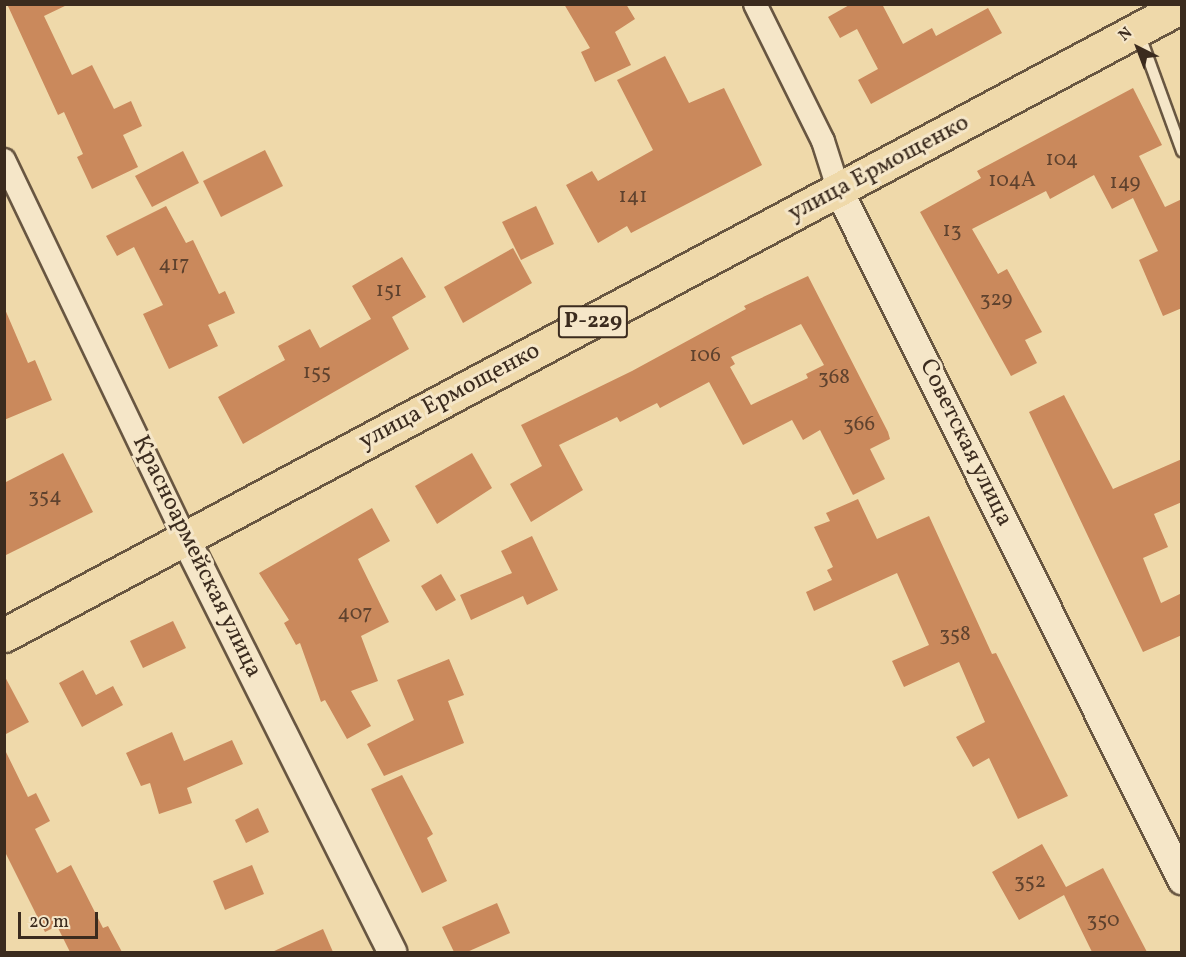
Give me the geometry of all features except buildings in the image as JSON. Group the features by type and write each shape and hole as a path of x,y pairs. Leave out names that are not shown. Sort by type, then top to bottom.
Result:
{"highway":[{"name":"улица Ермощенко","path":"4,635 1182,6"}],"street":[{"name":"Советская улица","path":"755,4 823,141 839,191 1182,880"},
{"name":"Красноармейская улица","path":"4,160 185,538 392,952"}],"lane":[{"path":"1138,30 1182,151"}]}
